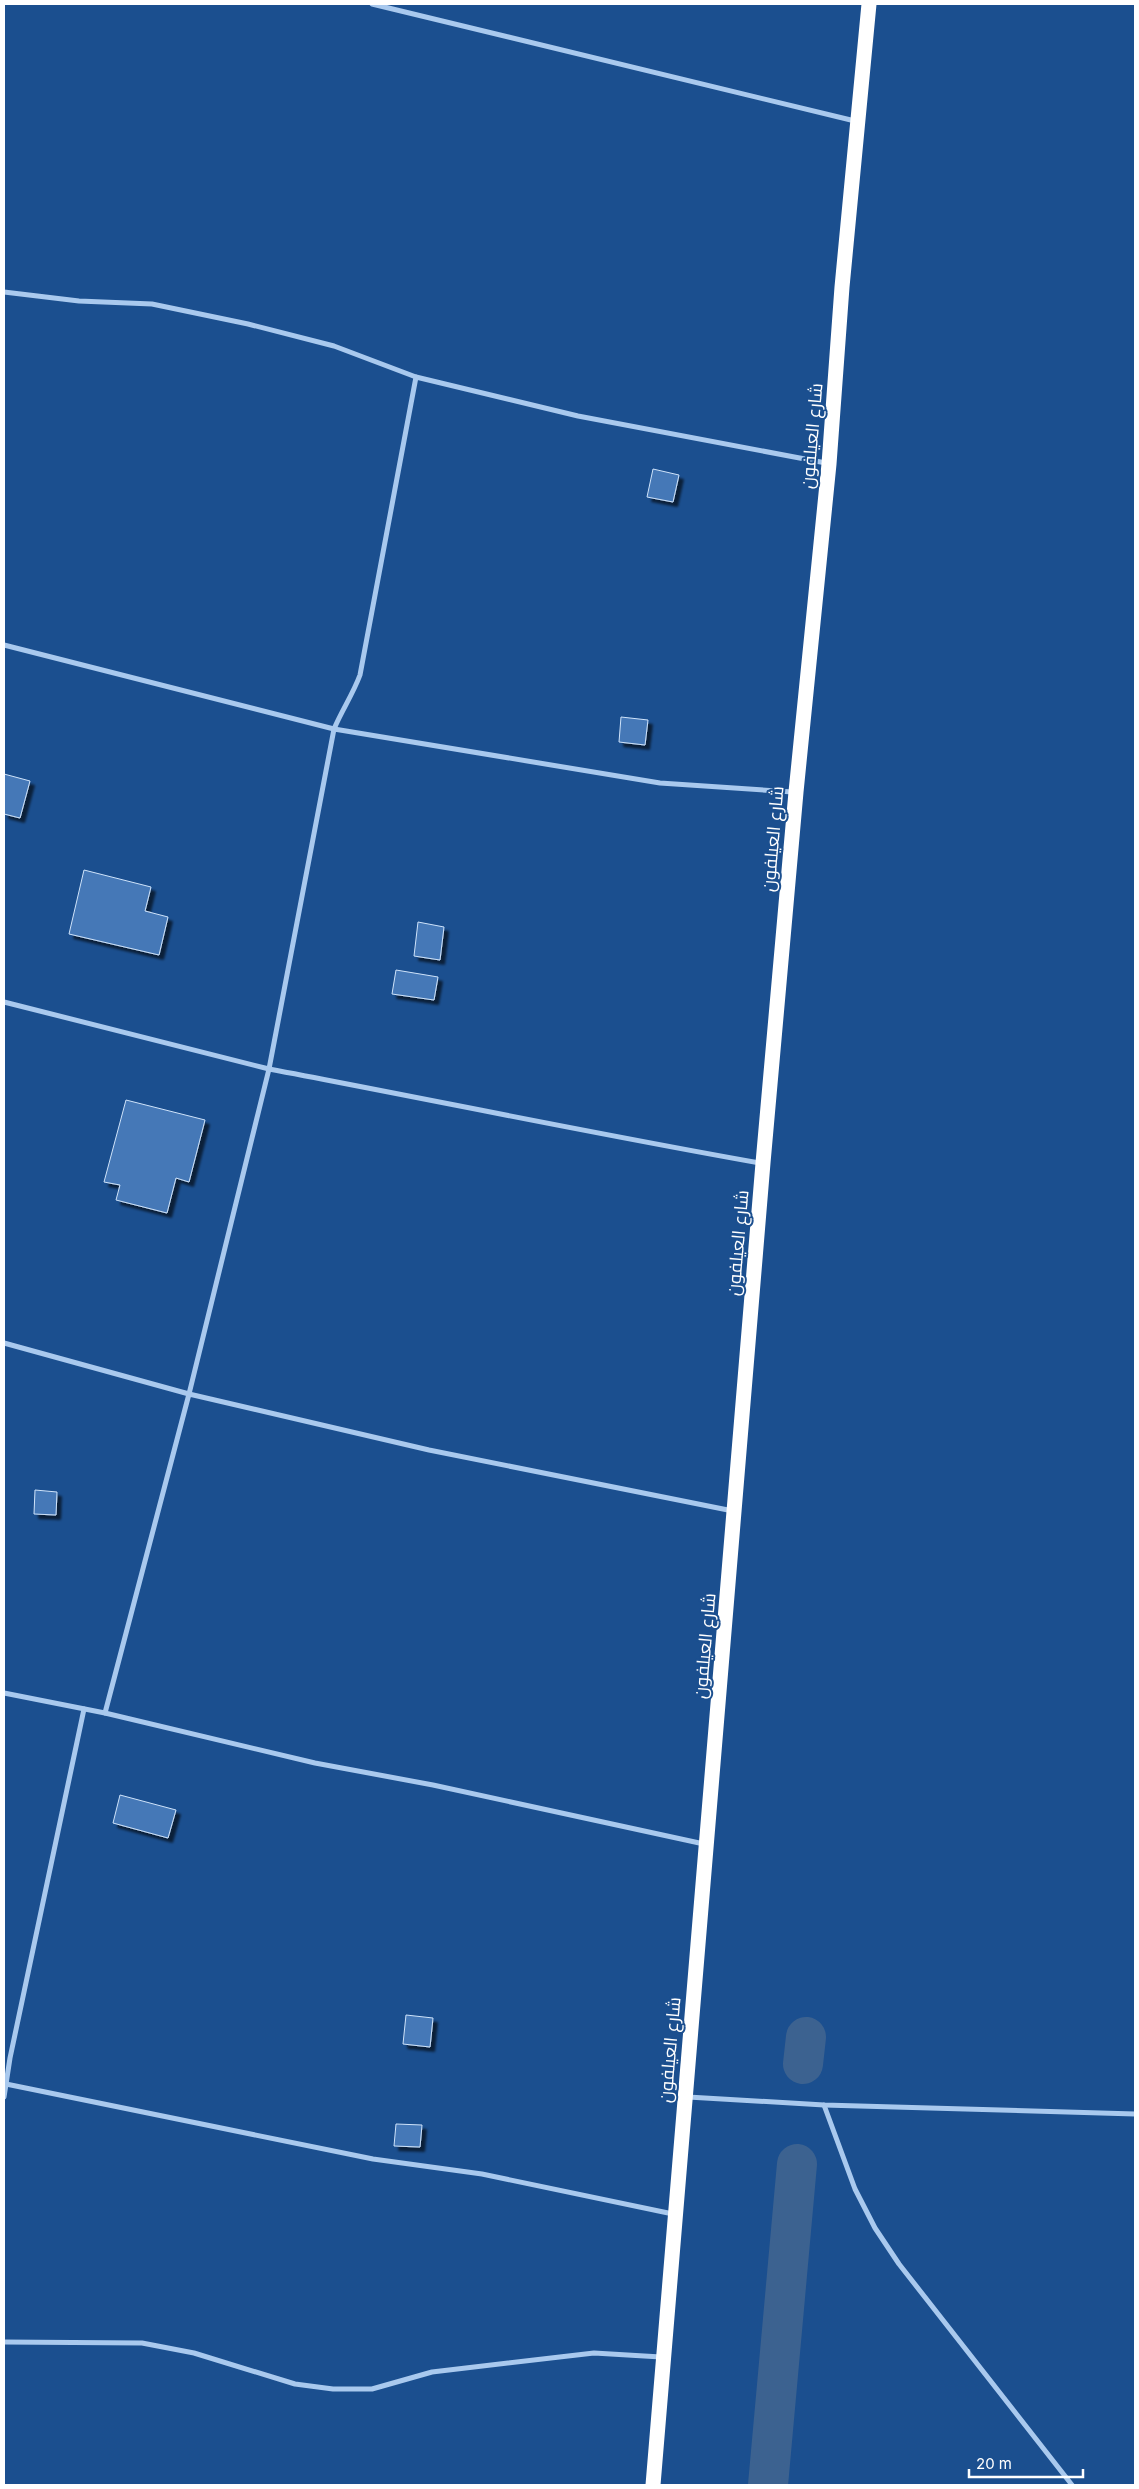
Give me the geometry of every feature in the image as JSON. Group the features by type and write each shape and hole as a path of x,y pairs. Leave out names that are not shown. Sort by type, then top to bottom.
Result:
{"highway":[{"name":"شارع العيلفون","path":"653,2485 763,1163 796,792 829,464 842,287 869,4"}],"street":[{"path":"372,4 858,122"},
{"path":"4,292 79,301 152,304 238,322 334,346 416,377 578,416 829,464"},
{"path":"105,1713 189,1394 269,1069 334,729 342,710 353,694 360,675 416,377"},
{"path":"4,645 334,729 660,782 796,792"},
{"path":"4,1002 269,1069 500,1112 621,1138 763,1163"},
{"path":"4,1343 189,1394 429,1450 734,1512"},
{"path":"4,1693 105,1713 315,1763 433,1785 707,1845"},
{"path":"4,2097 7,2057 84,1709"},
{"path":"6,2084 373,2159 482,2174 675,2214"},
{"path":"685,2096 824,2105 1135,2114"},
{"path":"824,2105 855,2189 875,2228 899,2264 1072,2485"},
{"path":"4,2342 142,2343 194,2353 295,2384 333,2389 372,2389 432,2372 594,2353 664,2357"}],"building":[{"path":"653,469 679,475 673,502 647,497"},
{"path":"621,717 648,720 645,745 619,742"},
{"path":"4,774 30,781 20,818 4,814"},
{"path":"84,870 151,887 145,911 168,917 159,955 69,934"},
{"path":"418,922 444,927 440,960 414,956"},
{"path":"396,970 438,977 434,1000 392,994"},
{"path":"126,1100 205,1120 189,1182 176,1178 167,1213 116,1200 120,1185 104,1182"},
{"path":"35,1490 57,1492 56,1515 34,1514"},
{"path":"120,1795 176,1810 168,1838 113,1823"},
{"path":"406,2015 433,2018 430,2047 403,2044"},
{"path":"396,2124 422,2125 420,2147 394,2146"}],"waterway":[{"path":"803,2064 806,2037"},
{"path":"768,2485 797,2164"}]}
